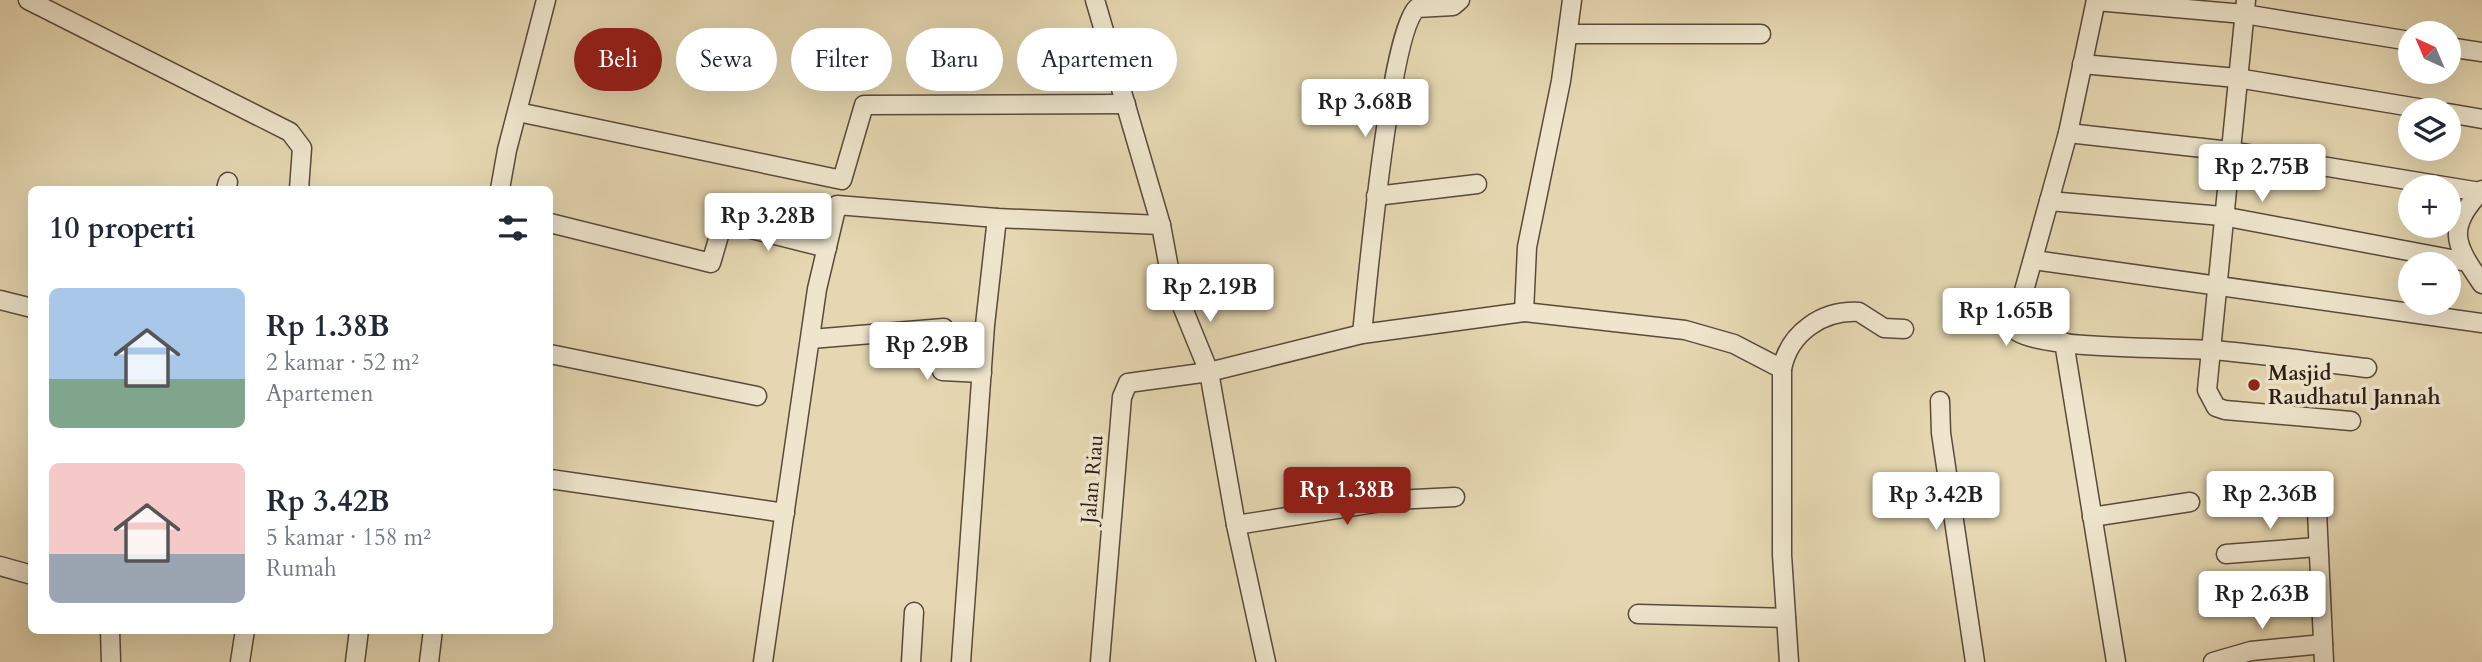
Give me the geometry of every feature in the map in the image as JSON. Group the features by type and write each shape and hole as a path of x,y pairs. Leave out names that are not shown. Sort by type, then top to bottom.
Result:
{"street":[{"path":"28,0 290,131 302,148 299,186"},
{"path":"500,186 547,0"},
{"path":"1096,0 1161,225 1171,279 1209,372 1236,525 1266,662"},
{"path":"1362,334 1376,196 1388,114 1410,15 1417,8 1453,6 1460,0"},
{"path":"1524,312 1527,247 1569,34 1572,0"},
{"path":"2367,368 2212,350 2064,342 2026,337 2018,332 2015,323 2068,133 2096,1 2245,7 2398,39"},
{"path":"2245,7 2222,216 2207,390 2216,407 2351,421"},
{"path":"1569,34 1761,34"},
{"path":"2461,49 2482,52"},
{"path":"2082,64 2238,78 2398,105"},
{"path":"763,662 827,248 842,180 864,105 1126,104"},
{"path":"518,112 842,180"},
{"path":"2461,115 2482,119"},
{"path":"2068,133 2230,151 2481,191 2458,223 2455,235 2467,262 2482,284"},
{"path":"1376,196 1477,184"},
{"path":"2049,201 2222,216 2467,262"},
{"path":"837,205 997,218 1161,225"},
{"path":"961,662 982,373 997,218"},
{"path":"553,224 712,263 723,222 827,248"},
{"path":"2034,260 2482,323"},
{"path":"0,300 28,308"},
{"path":"1789,662 1782,555 1785,354 1793,339 1807,326 1856,311 1884,328 1904,329"},
{"name":"Jalan Riau","path":"1100,662 1123,390 1134,380 1209,372 1362,334 1524,312 1685,330 1734,344 1783,369"},
{"path":"811,339 944,328 942,371 982,373"},
{"path":"2064,342 2116,662"},
{"path":"553,355 757,396"},
{"path":"1940,401 1941,433 1975,662"},
{"path":"553,479 785,513"},
{"path":"2213,662 2251,651 2323,653 2316,490"},
{"path":"1236,525 1394,500 1455,497"},
{"path":"2092,517 2190,502"},
{"path":"2225,554 2317,547"},
{"path":"0,566 28,574"},
{"path":"911,662 914,612"},
{"path":"1638,614 1786,618"},
{"path":"110,634 111,662"},
{"path":"240,662 244,634"},
{"path":"355,662 358,634"},
{"path":"429,662 432,634"}],"place":[{"name":"Masjid Raudhatul Jannah","path":"2254,385"}]}
